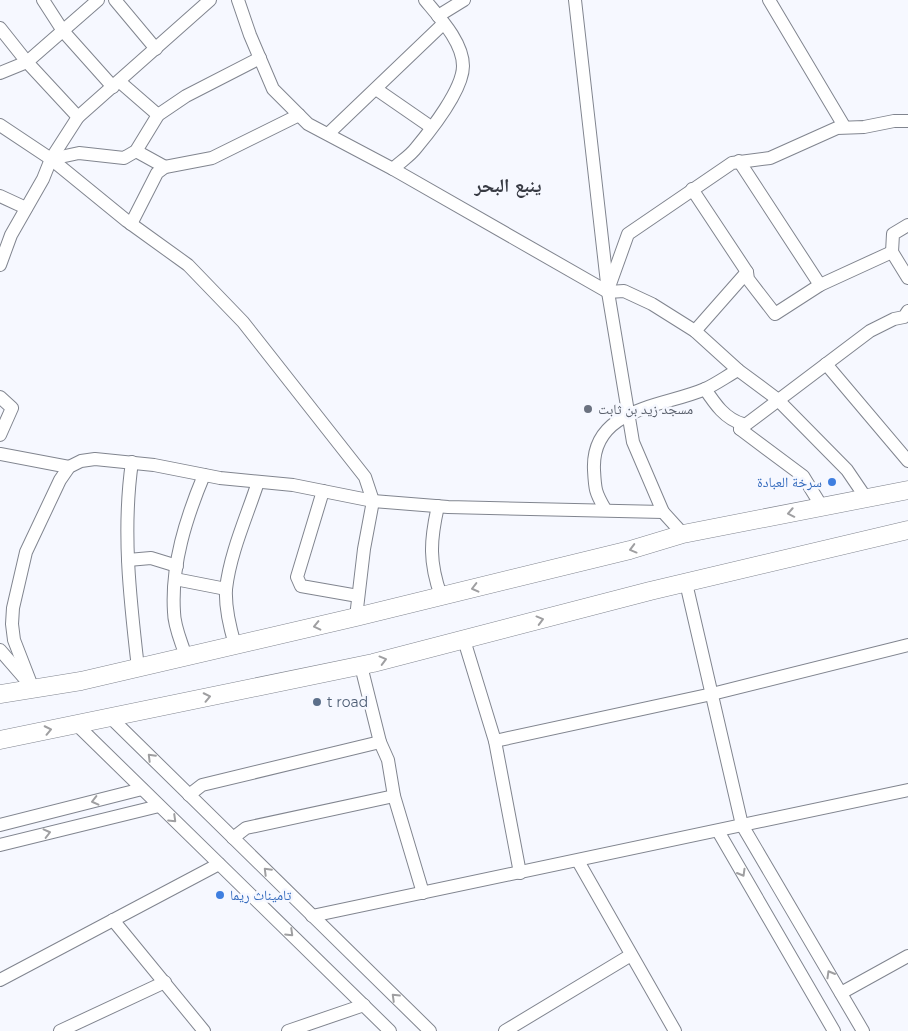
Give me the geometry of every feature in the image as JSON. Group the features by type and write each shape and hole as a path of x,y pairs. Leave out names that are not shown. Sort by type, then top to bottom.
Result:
{"street":[{"path":"43,0 63,31 116,85 158,115"},
{"path":"0,73 27,62 98,0"},
{"path":"115,0 156,49"},
{"path":"0,265 4,244 43,179 51,159 78,117 210,0"},
{"path":"238,0 273,89 308,124 393,169 608,292 624,291 652,304 695,331 738,370 777,399 848,470 866,498"},
{"path":"393,169 415,150 431,127 460,79 463,65 458,47 425,0"},
{"path":"328,134 376,89 440,20 464,0"},
{"path":"575,0 608,292 633,442 663,512 683,534"},
{"path":"769,0 844,126"},
{"path":"0,28 27,62 78,117"},
{"path":"51,159 79,153 124,158 136,151 145,133 158,115 186,96 260,58"},
{"path":"376,89 431,127"},
{"path":"131,224 157,173 165,167 212,158 299,115"},
{"path":"608,292 628,234 732,163 770,158 844,126 864,127 894,121 908,121"},
{"path":"0,125 51,159 131,224 188,265 243,322 364,478 373,501 356,617"},
{"path":"136,151 165,167"},
{"path":"739,161 820,285"},
{"path":"692,190 747,272 748,279 775,314 820,285 892,252"},
{"path":"0,196 26,208"},
{"path":"908,224 894,234 892,252 908,278"},
{"path":"695,331 747,272"},
{"path":"740,429 777,399 870,331 894,319 907,318"},
{"path":"826,364 908,461"},
{"path":"605,509 595,492 593,456 600,441 613,424 628,414 704,389 738,370"},
{"path":"704,389 721,412 736,422 743,424 740,429"},
{"path":"0,397 12,408 0,435"},
{"path":"740,429 803,476 822,507"},
{"path":"0,454 69,467"},
{"path":"33,689 14,640 13,608 26,552 60,480 69,467 81,461 95,459 132,462 204,475 323,491 373,501 438,506 663,512"},
{"path":"132,462 126,502 130,599 138,668"},
{"path":"186,657 174,614 176,573 189,512 204,475"},
{"path":"235,645 230,628 226,589 234,555 258,482"},
{"path":"0,694 81,681 186,657 630,550 683,534 908,490"},
{"path":"323,491 297,577 301,586 358,596"},
{"path":"438,506 431,549 432,572 440,596"},
{"path":"0,740 361,666 686,583 908,530"},
{"path":"128,560 151,558 176,573 226,589"},
{"path":"686,583 742,825 863,1031"},
{"path":"464,640 495,741 520,873"},
{"path":"495,741 712,694 908,645"},
{"path":"0,650 33,689"},
{"path":"361,666 380,742 388,760 394,796 423,893"},
{"path":"110,717 430,1031"},
{"path":"76,724 390,1031"},
{"path":"189,795 202,785 380,742"},
{"path":"0,825 142,789"},
{"path":"312,916 908,790"},
{"path":"232,838 246,828 394,796"},
{"path":"0,845 160,806"},
{"path":"718,831 834,1031"},
{"path":"578,861 675,1031"},
{"path":"0,980 219,864"},
{"path":"113,920 204,1031"},
{"path":"505,1031 631,955"},
{"path":"841,993 908,956"},
{"path":"60,1031 164,982"},
{"path":"288,1031 364,1005"}],"place":[{"name":"مسجد زيد بن ثابت","path":"588,409"},
{"name":"سرخة العبادة","path":"832,482"},
{"name":"t road","path":"317,702"},
{"name":"تاميناث ريما","path":"220,895"}],"district":[{"name":"ينبع البحر","path":"508,185"}]}
